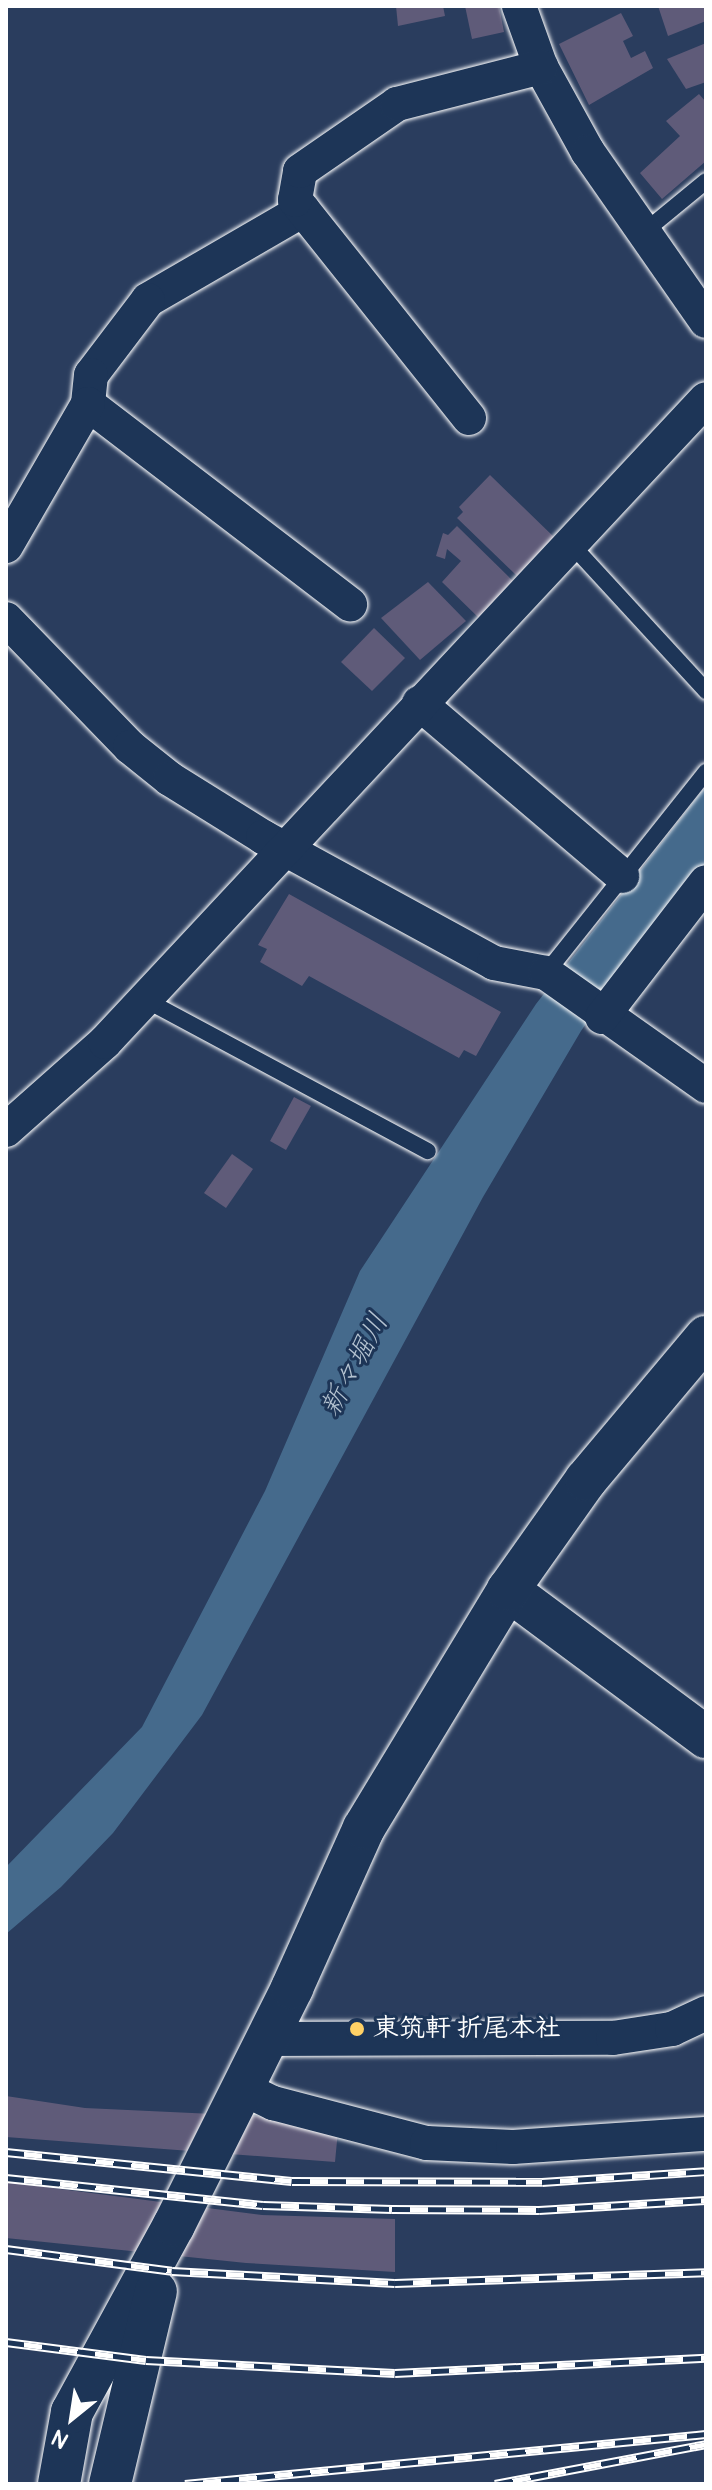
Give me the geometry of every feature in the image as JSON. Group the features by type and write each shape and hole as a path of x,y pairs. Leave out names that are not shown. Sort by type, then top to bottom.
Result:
{"street":[{"path":"519,6 541,67 588,152 706,321"},
{"path":"469,418 295,200 300,171 397,104 541,67"},
{"path":"6,546 88,404 91,375 148,300 303,210"},
{"path":"6,1130 96,1051 706,399"},
{"path":"88,404 350,604"},
{"path":"6,619 130,747 170,779 286,849 494,963 550,977 706,1086"},
{"path":"419,703 622,876"},
{"path":"598,1013 706,882"},
{"path":"59,2484 72,2412 174,2225 364,1828 508,1590 586,1480 706,1337"},
{"path":"508,1590 706,1737"},
{"path":"264,2039 613,2038 672,2029 706,2013"},
{"path":"240,2087 273,2103 427,2143 513,2147 706,2134"},
{"path":"110,2484 174,2225"}],"lane":[{"path":"644,232 706,181"},
{"path":"571,544 706,691"},
{"path":"550,977 622,876 706,772"},
{"path":"143,999 428,1151"}],"water":[{"name":"新々堀川","path":"706,786 706,864 654,925 581,1031 483,1197 202,1715 113,1833 61,1887 6,1934 6,1867 142,1727 265,1491 360,1271 536,1004"}],"building":[{"path":"396,6 443,6 445,16 398,26"},
{"path":"465,6 499,6 504,32 472,39"},
{"path":"658,6 706,6 706,21 668,36"},
{"path":"621,13 633,36 623,41 631,58 645,51 653,68 589,105 559,44"},
{"path":"706,43 706,82 686,89 667,59"},
{"path":"699,94 706,102 706,161 662,199 640,173 680,136 666,121"},
{"path":"490,475 555,538 517,576 457,518 463,512 459,507"},
{"path":"457,526 516,584 481,620 442,582 461,561 447,549 445,559 436,556 443,533 448,535"},
{"path":"428,582 466,621 420,660 381,618"},
{"path":"374,628 405,658 372,691 341,662"},
{"path":"289,894 501,1012 476,1056 464,1050 459,1058 309,976 302,986 260,962 267,949 258,945"},
{"path":"294,1097 311,1106 286,1150 270,1141"},
{"path":"232,1154 253,1169 226,1208 204,1193"},
{"path":"6,2096 85,2108 339,2120 335,2162 6,2137"},
{"path":"6,2182 262,2215 395,2219 395,2272 246,2263 6,2238"}],"railway":[{"path":"6,2152 292,2181 542,2182 706,2171"},
{"path":"6,2178 263,2205 539,2210 706,2200"},
{"path":"6,2249 172,2271 395,2283 706,2272"},
{"path":"6,2342 146,2360 395,2373 706,2358"},
{"path":"185,2484 706,2434"},
{"path":"495,2484 706,2444"}],"place":[{"name":"東筑軒 折尾本社","path":"357,2029"}]}
